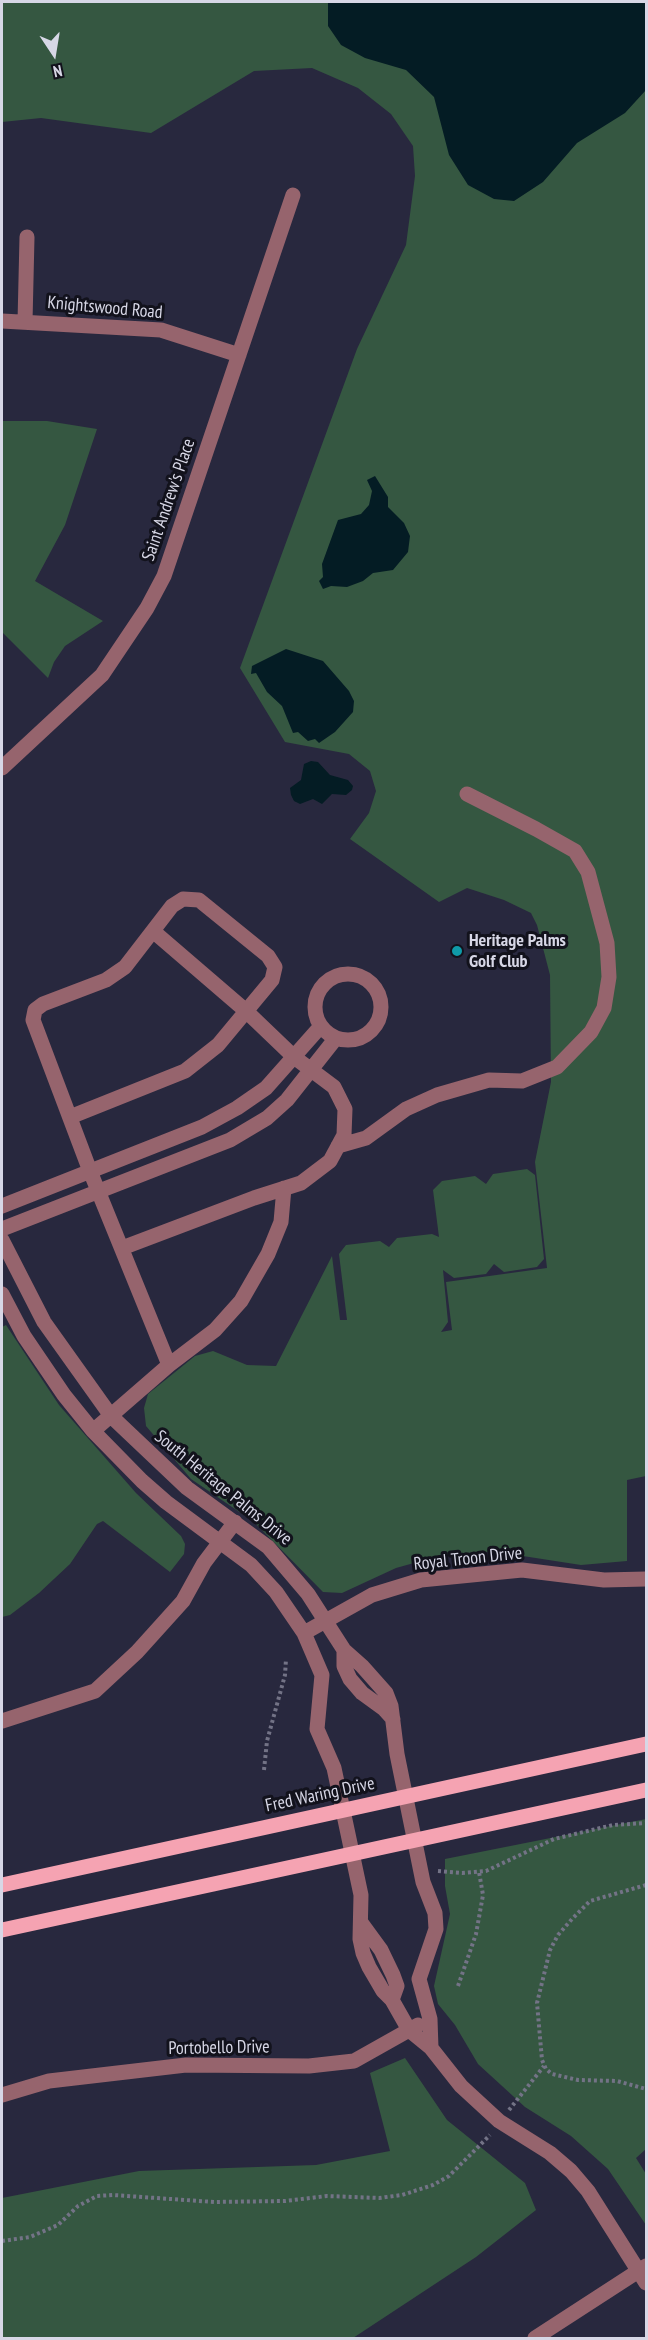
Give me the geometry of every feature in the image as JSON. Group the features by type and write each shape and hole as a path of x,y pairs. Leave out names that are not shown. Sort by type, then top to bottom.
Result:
{"main road":[{"name":"Fred Waring Drive","path":"2,1885 646,1744"},
{"path":"2,1930 646,1790"}],"street":[{"name":"Saint Andrew's Place","path":"2,768 102,675 147,608 164,576 293,195"},
{"path":"25,322 27,237"},
{"name":"Knightswood Road","path":"2,321 160,330 239,355"},
{"path":"338,1146 366,1138 406,1109 437,1095 489,1080 522,1081 557,1067 591,1032 604,1008 609,977 606,943 588,872 575,851 536,828 467,794"},
{"path":"70,1117 185,1071 218,1046 272,980 275,967 268,956 199,900 183,899 172,906 125,967 106,980 35,1010 33,1020 90,1171 169,1365"},
{"path":"122,1248 254,1198 301,1183 330,1161 344,1135 345,1109 334,1087 294,1057 246,1011 153,931"},
{"path":"354,975 364,978 378,993 381,1004 376,1025 368,1033 358,1038 347,1040 336,1038 321,1026 316,1014 315,1003 318,993 324,984 333,978 354,975"},
{"path":"2,1206 202,1127 237,1108 266,1088 321,1026"},
{"path":"2,1229 230,1140 267,1118 287,1100 336,1038"},
{"path":"93,1431 169,1365 216,1330 241,1301 268,1254 281,1222 284,1188"},
{"name":"South Heritage Palms Drive","path":"2,1240 44,1322 111,1416 180,1482 251,1532 276,1555 326,1620 348,1659 386,1694 393,1719 397,1754 423,1882 435,1913 436,1929 419,1979"},
{"path":"2,1294 24,1336 64,1395 93,1431 142,1481 191,1523 251,1565 276,1592 304,1633 322,1675 317,1729 334,1768 344,1810 361,1895 360,1939 363,1953 391,1992 409,2030 431,2048 461,2086 499,2121 550,2153 571,2171 588,2191 644,2273 535,2338"},
{"path":"2,1721 94,1691 137,1652 183,1601 204,1563 235,1522"},
{"name":"Royal Troon Drive","path":"304,1633 372,1595 421,1580 522,1570 604,1580 646,1579"},
{"path":"322,1675 348,1659"},
{"path":"391,1992 419,1979 430,2019 431,2048"},
{"name":"Portobello Drive","path":"2,2095 49,2081 186,2065 309,2066 354,2061 430,2019"}],"path":[{"path":"264,1770 267,1741 285,1675 286,1659"},
{"path":"438,1871 479,1872 491,1869 554,1839 613,1825 646,1823"},
{"path":"458,1986 476,1934 483,1895 479,1872"},
{"path":"646,1885 590,1901 558,1935 543,1971 537,2003 539,2042 544,2066 552,2074 560,2077 617,2081 646,2089"},
{"path":"2,2241 30,2237 58,2225 78,2206 96,2196 113,2195 214,2202 285,2201 327,2196 379,2198 402,2195 433,2185 449,2176 486,2140 544,2066"}],"green space":[{"path":"2,2 646,2 646,1476 627,1480 627,1561 581,1565 497,1552 474,1552 432,1558 396,1568 342,1593 323,1592 254,1522 191,1479 146,1426 144,1408 148,1394 195,1356 213,1351 247,1365 276,1366 332,1256 340,1320 347,1320 339,1254 346,1245 380,1241 389,1247 397,1238 432,1234 439,1237 433,1190 442,1181 475,1176 486,1184 493,1174 527,1169 535,1175 544,1259 537,1267 504,1272 494,1264 486,1274 454,1278 443,1270 448,1322 441,1332 452,1330 446,1282 547,1268 535,1162 551,1082 550,975 537,925 531,913 504,900 467,888 439,902 350,839 369,813 376,791 370,771 349,754 285,742 240,668 357,349 406,245 415,176 413,146 391,114 358,88 312,68 254,71 151,133 41,118 2,122"},
{"path":"2,421 47,421 97,429 65,525 35,581 103,621 65,646 54,662 48,678 2,632"},
{"path":"6,1325 59,1405 136,1493 181,1536 185,1544 184,1554 170,1572 103,1521 97,1524 70,1564 39,1593 10,1615 2,1617 2,1327"},
{"path":"646,1819 646,2149 636,2158 646,2174 646,2225 608,2169 571,2136 525,2107 478,2064 455,2025 438,2004 434,1986 450,1914 445,1886 445,1859"},
{"path":"405,2058 447,2120 525,2183 536,2210 476,2257 353,2338 2,2338 2,2198 139,2171 316,2165 390,2151 370,2073"}],"water":[{"path":"328,2 646,2 646,90 625,113 577,143 543,182 514,201 494,199 468,185 449,155 434,97 406,70 365,58 341,45 328,26"},
{"path":"375,476 388,497 388,507 404,523 410,536 408,552 393,570 373,573 363,581 347,587 331,586 323,589 319,581 323,577 322,564 338,520 361,514 369,505 372,491 367,480"},
{"path":"286,649 323,661 349,691 354,701 353,712 335,732 319,743 315,739 308,741 298,732 293,733 282,706 267,692 256,673 251,674 252,666"},
{"path":"311,761 318,762 330,775 348,780 353,786 352,790 346,795 332,794 322,804 313,799 300,804 294,801 290,788 301,780 304,764"}],"place":[{"name":"Heritage Palms Golf Club","path":"457,951"}]}
